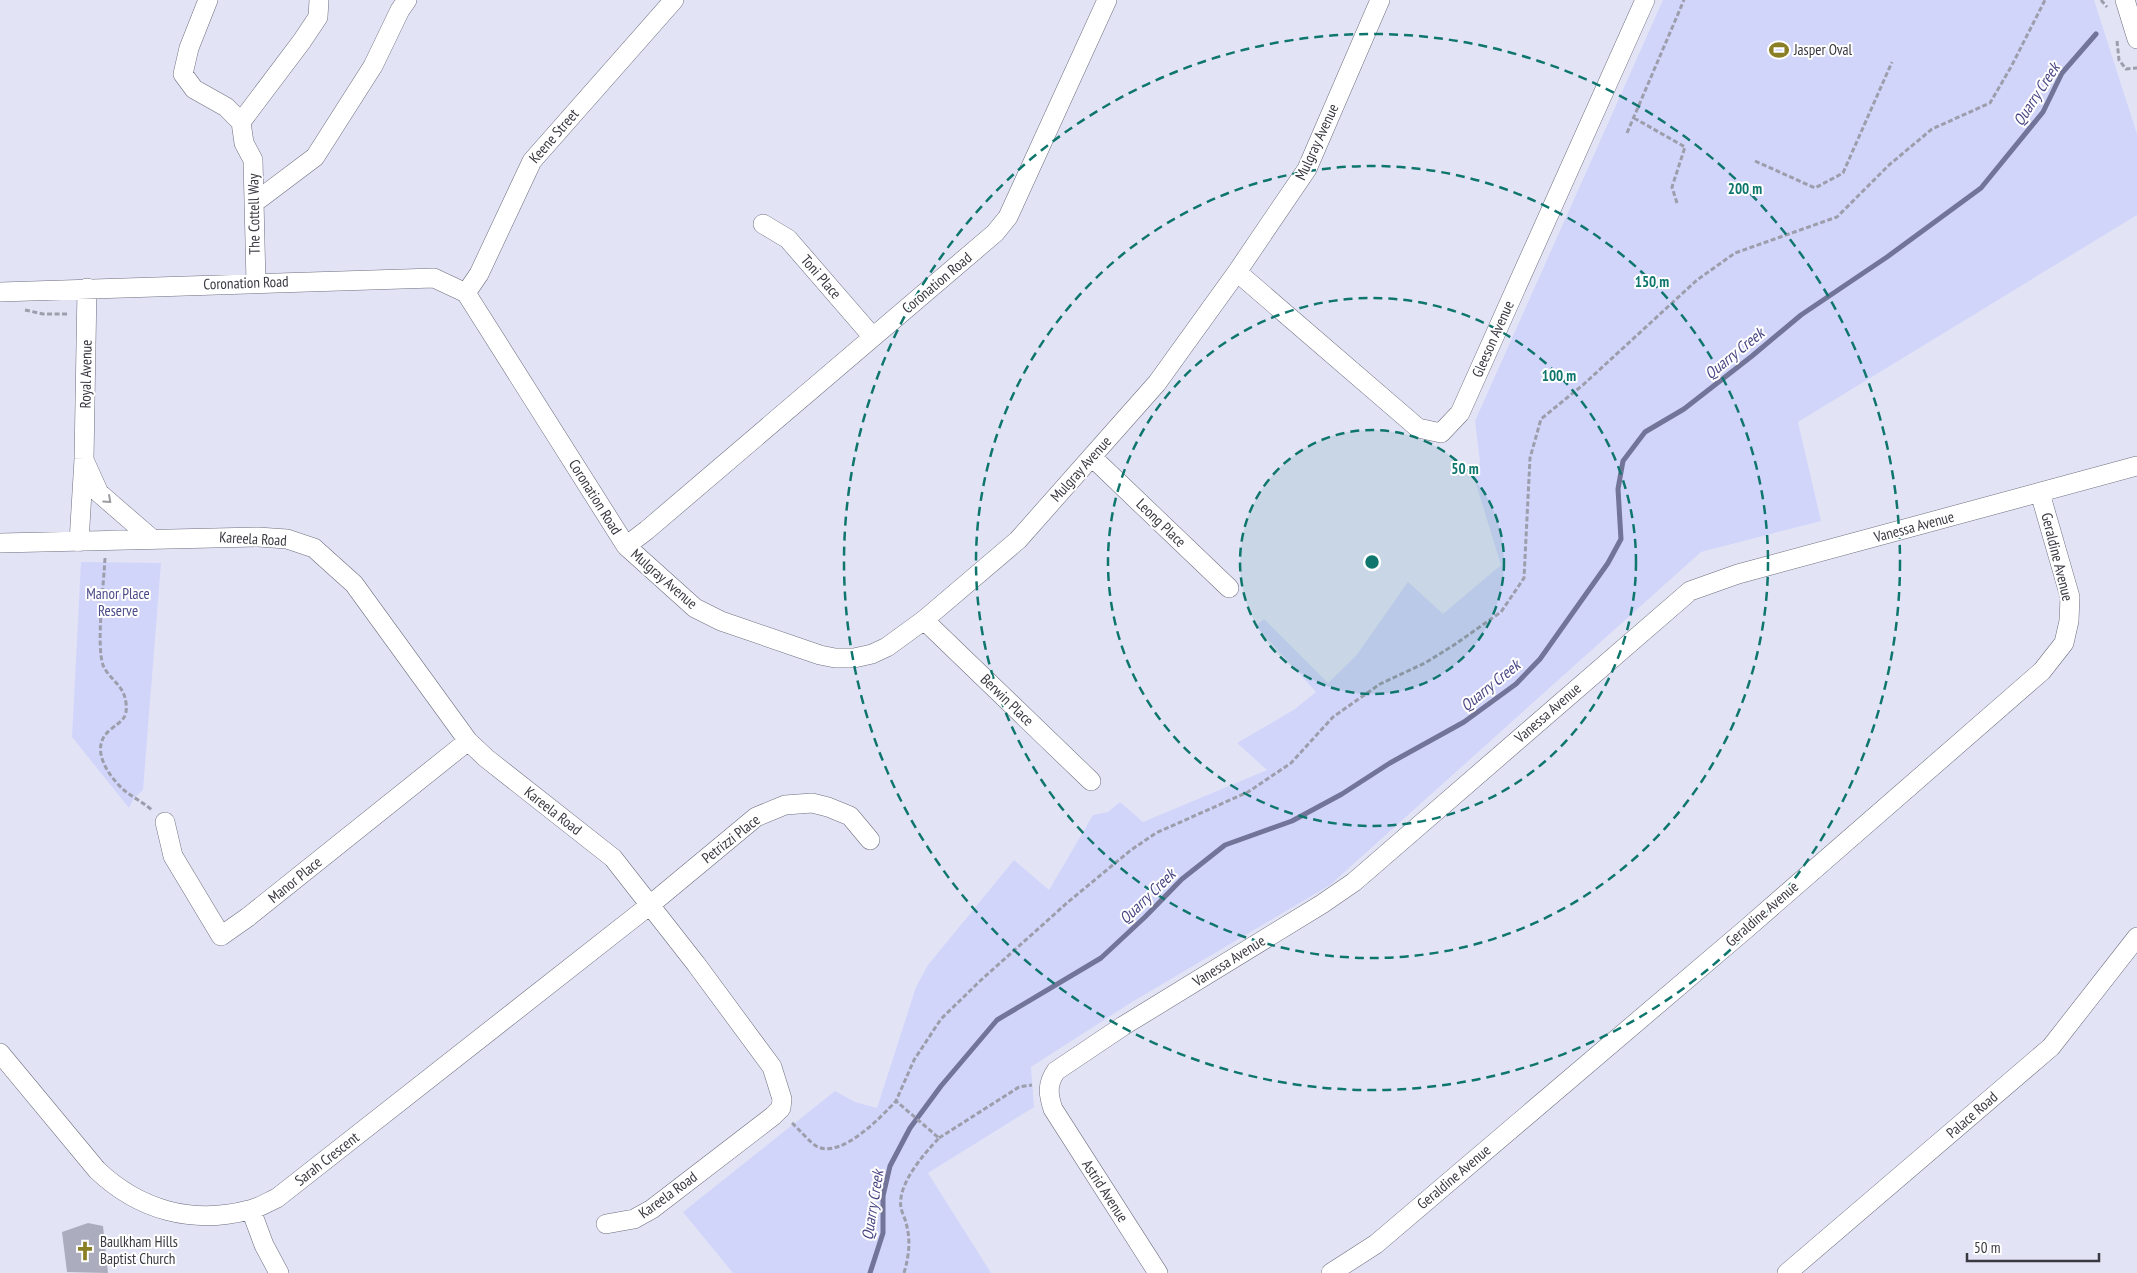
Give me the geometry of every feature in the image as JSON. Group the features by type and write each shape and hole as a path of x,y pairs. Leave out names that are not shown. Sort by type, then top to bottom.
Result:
{"street":[{"path":"208,0 189,48 183,74 194,89 226,107 241,122 318,17 319,0"},
{"path":"254,203 315,157 373,66 400,10 407,0"},
{"name":"Keene Street","path":"466,293 479,274 532,161 674,0"},
{"name":"Coronation Road","path":"0,292 434,278 451,284 466,293 626,546 675,507 872,336 995,234 1008,217 1107,0"},
{"name":"Mulgray Avenue","path":"626,546 695,608 721,621 820,655 835,658 854,658 872,654 887,647 924,620 1018,540 1157,383 1237,272 1306,169 1380,0"},
{"name":"Gleeson Avenue","path":"1237,272 1418,428 1441,433 1460,412 1645,0"},
{"path":"2125,0 2137,40"},
{"name":"The Cottell Way","path":"241,122 244,143 252,160 256,283"},
{"name":"Toni Place","path":"763,224 788,239 872,336"},
{"name":"Royal Avenue","path":"79,542 84,459 87,288"},
{"name":"Leong Place","path":"1092,457 1229,588"},
{"name":"Royal Avenue","path":"84,459 99,493 151,538"},
{"name":"Vanessa Avenue","path":"1049,1080 1056,1071 1116,1031 1322,904 1354,882 1690,591 1738,574 2137,466"},
{"name":"Geraldine Avenue","path":"1330,1273 1376,1244 1753,922 2042,671 2064,643 2069,621 2070,598 2040,492"},
{"name":"Kareela Road","path":"79,542 106,539 258,537 287,539 314,548 354,584 468,741 486,758 613,858 650,905 772,1066 780,1090 781,1108 652,1210 634,1219 606,1224"},
{"path":"0,543 79,542"},
{"name":"Berwin Place","path":"924,620 1091,781"},
{"name":"Manor Place","path":"165,822 172,856 221,936 248,917 468,741"},
{"name":"Petrizzi Place","path":"650,905 756,817 785,805 812,803 850,816 870,840"},
{"name":"Sarah Crescent","path":"0,1053 97,1170 115,1187 138,1200 164,1210 190,1215 216,1216 251,1210 277,1198 650,905"},
{"name":"Palace Road","path":"1800,1269 2050,1047 2137,937"},
{"name":"Astrid Avenue","path":"1049,1080 1048,1094 1053,1109 1158,1273"},
{"path":"251,1210 264,1245 279,1273"}],"path":[{"path":"1627,133 1684,0"},
{"path":"781,1108 788,1119 817,1147 832,1149 854,1138 876,1122 896,1101 914,1060 941,1019 980,980 1068,902 1131,850 1156,833 1248,792 1292,763 1333,717 1380,684 1425,663 1454,645 1501,612 1524,578 1530,458 1541,420 1584,384 1697,280 1735,253 1837,217 1889,165 1932,130 1990,102 2011,67 2045,0"},
{"path":"1756,161 1815,188 1843,173 1892,62"},
{"path":"2126,69 2137,68"},
{"path":"1634,118 1685,147 1672,186 1677,203"},
{"path":"24,310 42,314 72,315"},
{"path":"106,539 100,647 104,666 122,687 126,703 126,715 119,724 109,730 102,740 99,753 108,770 125,791 143,802 165,822"},
{"path":"904,1273 910,1242 901,1208 902,1192 918,1161 939,1138 1019,1087 1049,1080"},
{"path":"896,1101 939,1138"}],"green space":[{"path":"1663,0 2094,0 2137,134 2137,215 1798,422 1821,521 1701,552 1330,885 1132,1002 1031,1067 1034,1107 928,1173 991,1273 733,1273 683,1212 835,1091 855,1102 877,1108 916,987 928,965 1014,860 1049,890 1093,815 1108,812 1120,802 1143,822 1267,770 1237,743 1295,709 1316,692 1256,626 1264,619 1328,683 1356,656 1408,582 1443,614 1501,565 1474,477 1480,462 1475,421"},
{"name":"Manor Place Reserve","path":"81,562 161,563 143,790 134,798 129,808 72,737"}],"building":[{"name":"Baulkham Hills Baptist Church","path":"88,1223 103,1226 108,1273 67,1272 62,1232"}],"waterway":[{"name":"Quarry Creek","path":"870,1273 883,1233 883,1196 890,1166 910,1128 941,1086 997,1020 1101,958 1182,879 1225,845 1292,821 1342,794 1390,763 1464,722 1516,684 1540,659 1608,563 1621,539 1618,489 1623,461 1645,432 1684,409 1801,315 1887,257 1981,188 2043,112 2062,73 2096,34"}],"place":[{"name":"Jasper Oval","path":"1779,50"},
{"name":"Baulkham Hills Baptist Church","path":"85,1251"}]}
